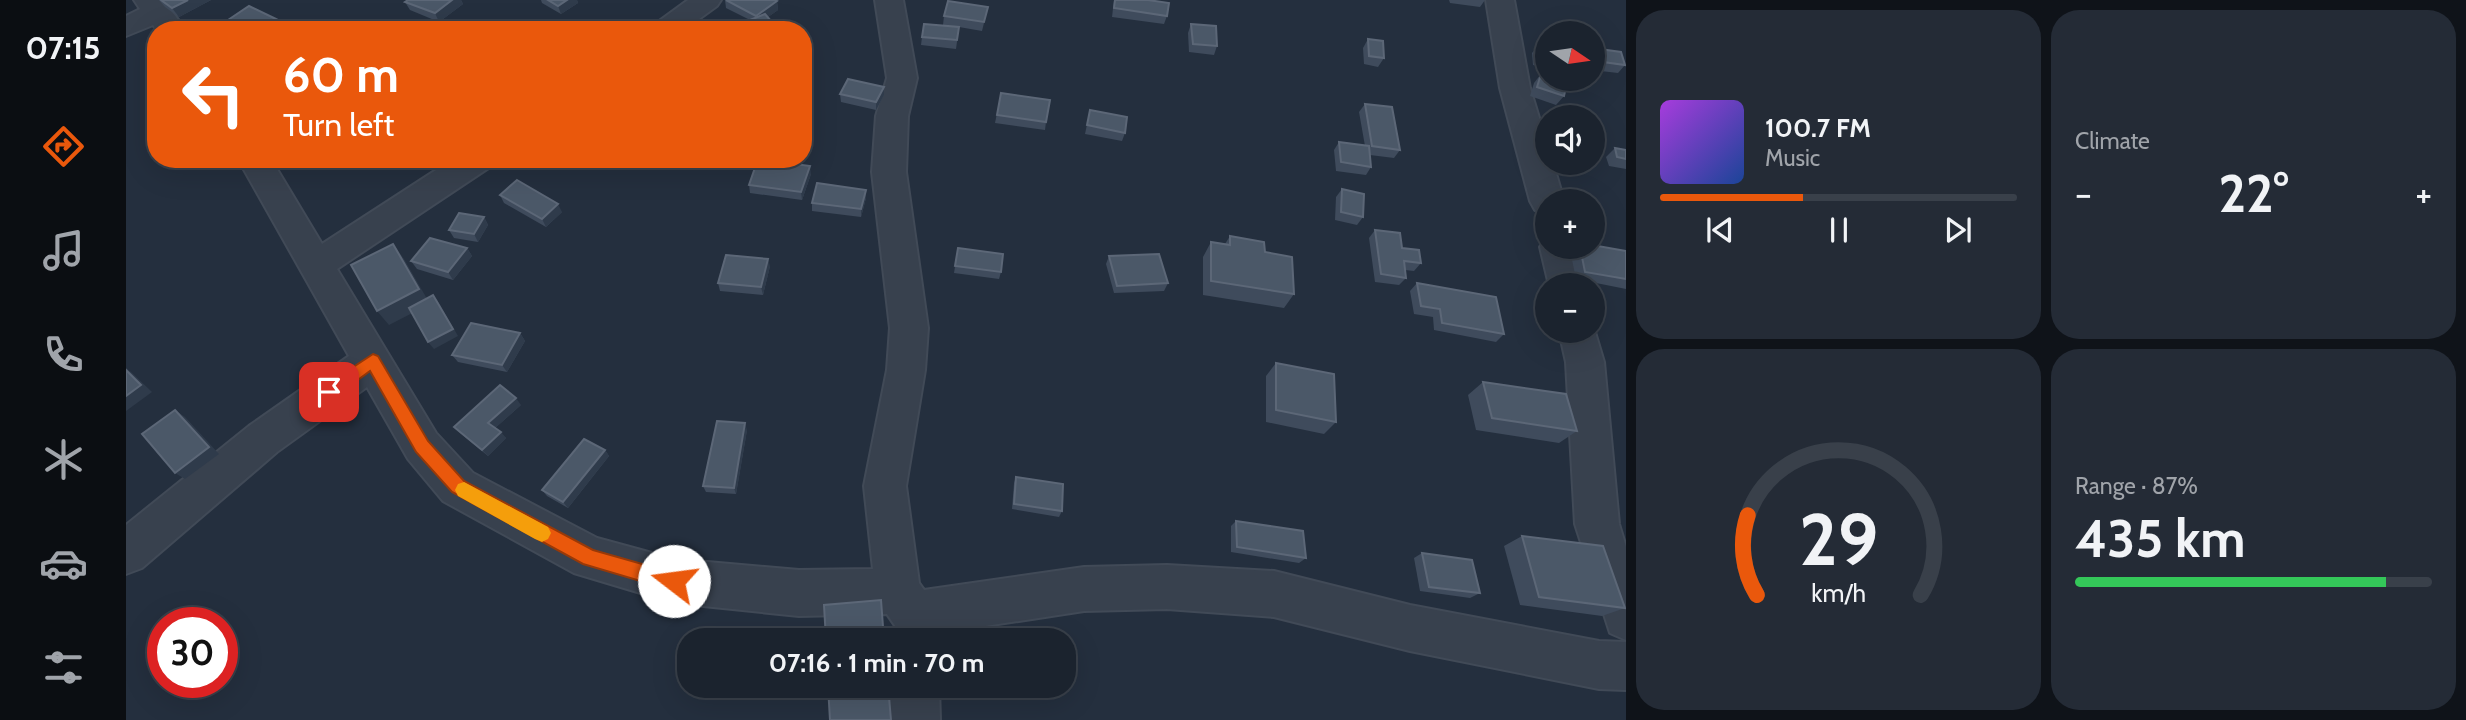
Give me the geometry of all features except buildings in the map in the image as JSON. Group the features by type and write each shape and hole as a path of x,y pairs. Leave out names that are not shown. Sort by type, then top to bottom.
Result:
{"street":[{"path":"678,21 708,0"},
{"path":"889,0 902,78 892,116 889,172 909,328 905,370 885,486 909,615"},
{"path":"1500,0 1516,88 1544,189"},
{"path":"126,27 159,14"},
{"path":"259,168 422,446 458,487 590,558 674,581 799,593 909,615 1084,589 1167,587 1274,594 1410,628 1599,664 1626,666"},
{"path":"315,266 464,168"},
{"path":"1581,343 1585,362 1597,524 1626,617"},
{"path":"126,553 263,439 373,361"},
{"path":"915,698 915,720"}],"slow traffic":[{"path":"464,490 542,533"}],"route":[{"path":"329,392 373,361 422,446 458,487 590,558 674,581"}]}
